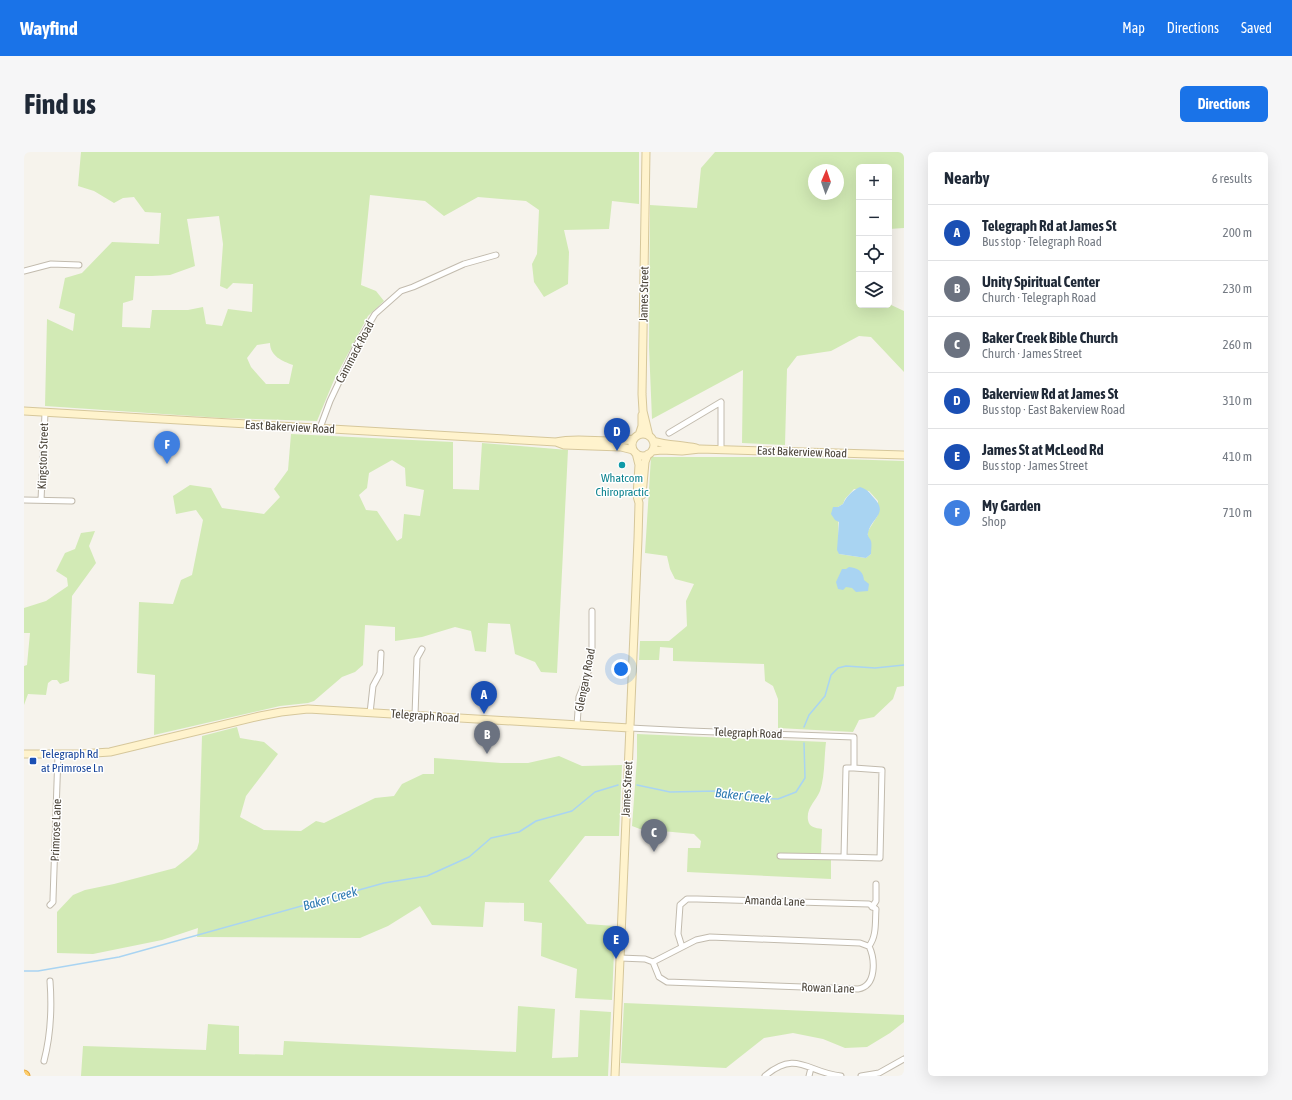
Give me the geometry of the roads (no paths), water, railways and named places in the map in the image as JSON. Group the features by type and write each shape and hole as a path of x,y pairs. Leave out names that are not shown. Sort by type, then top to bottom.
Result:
{"main road":[{"name":"James Street","path":"646,152 642,394 643,411 651,438"},
{"name":"East Bakerview Road","path":"24,411 556,442 566,440 620,442 636,437"},
{"path":"636,437 645,434 651,438 654,447 650,453 641,456 635,452 632,445 636,437 642,426 643,411"},
{"name":"East Bakerview Road","path":"651,438 662,444 682,445 700,449 904,455"},
{"name":"East Bakerview Road","path":"556,442 564,445 621,447 635,452"},
{"name":"East Bakerview Road","path":"650,453 662,450 682,452 700,449"},
{"name":"James Street","path":"615,1076 639,502 637,496 638,463 635,452"},
{"name":"James Street","path":"639,502 642,496 645,462 650,453"},
{"name":"Telegraph Road","path":"24,754 96,754 110,752 281,712 308,709 630,728"}],"street":[{"name":"Cammack Road","path":"320,428 330,401 357,344 375,314 401,291 413,288 464,264 496,255"},
{"path":"24,272 51,264 79,265"},
{"path":"669,433 721,402 721,450"},
{"name":"Kingston Street","path":"41,500 45,413"},
{"path":"24,500 72,501"},
{"name":"Glengary Road","path":"578,725 579,696 587,677 592,651 592,611"},
{"path":"415,715 417,658 422,648"},
{"path":"370,712 373,686 380,673 381,653"},
{"name":"Telegraph Road","path":"630,728 690,732 854,737 854,768"},
{"name":"Primrose Lane","path":"50,905 53,902 58,754"},
{"path":"780,856 880,858 882,770 846,768 844,857"},
{"path":"620,958 645,959 654,962 682,946 696,940 710,937 860,943 870,946 874,935 876,909 872,907 876,901 876,884"},
{"name":"Amanda Lane","path":"682,946 678,934 680,905 687,899 869,904 872,907"},
{"name":"Rowan Lane","path":"654,962 659,976 667,982 858,989 867,986 872,979 873,956 870,946"},
{"path":"44,1060 52,1013 50,981"},
{"path":"861,1076 879,1073 904,1059"},
{"path":"766,1076 776,1067 787,1064 799,1064 841,1076"},
{"path":"809,1076 811,1068"}],"water":[{"path":"860,487 869,492 880,508 878,516 872,523 868,533 871,540 871,554 866,558 839,554 837,550 839,522 835,520 831,514 833,507 838,507 843,504 850,494"},
{"path":"849,567 855,568 861,572 864,580 869,584 868,591 856,592 852,588 846,587 843,590 838,589 836,582 842,569"}],"waterway":[{"name":"Baker Creek","path":"804,727 809,715 825,696 831,675 838,668 846,666 875,668 904,665"},
{"name":"Baker Creek","path":"637,785 670,792 717,791 756,798 778,799 796,792 805,778 804,743"},
{"name":"Baker Creek","path":"24,971 38,971 119,957 384,883 427,876 469,857 491,838 519,832 536,821 572,811 595,792 618,785"}],"place":[{"name":"Bakerview Rd at James St","path":"617,451"},
{"name":"My Garden","path":"167,464"},
{"name":"Whatcom Chiropractic","path":"622,465"},
{"name":"Telegraph Rd at James St","path":"484,714"},
{"name":"Unity Spiritual Center","path":"487,754"},
{"name":"Telegraph Rd at Primrose Ln","path":"33,761"},
{"name":"Baker Creek Bible Church","path":"654,852"},
{"name":"James St at McLeod Rd","path":"616,959"}]}
